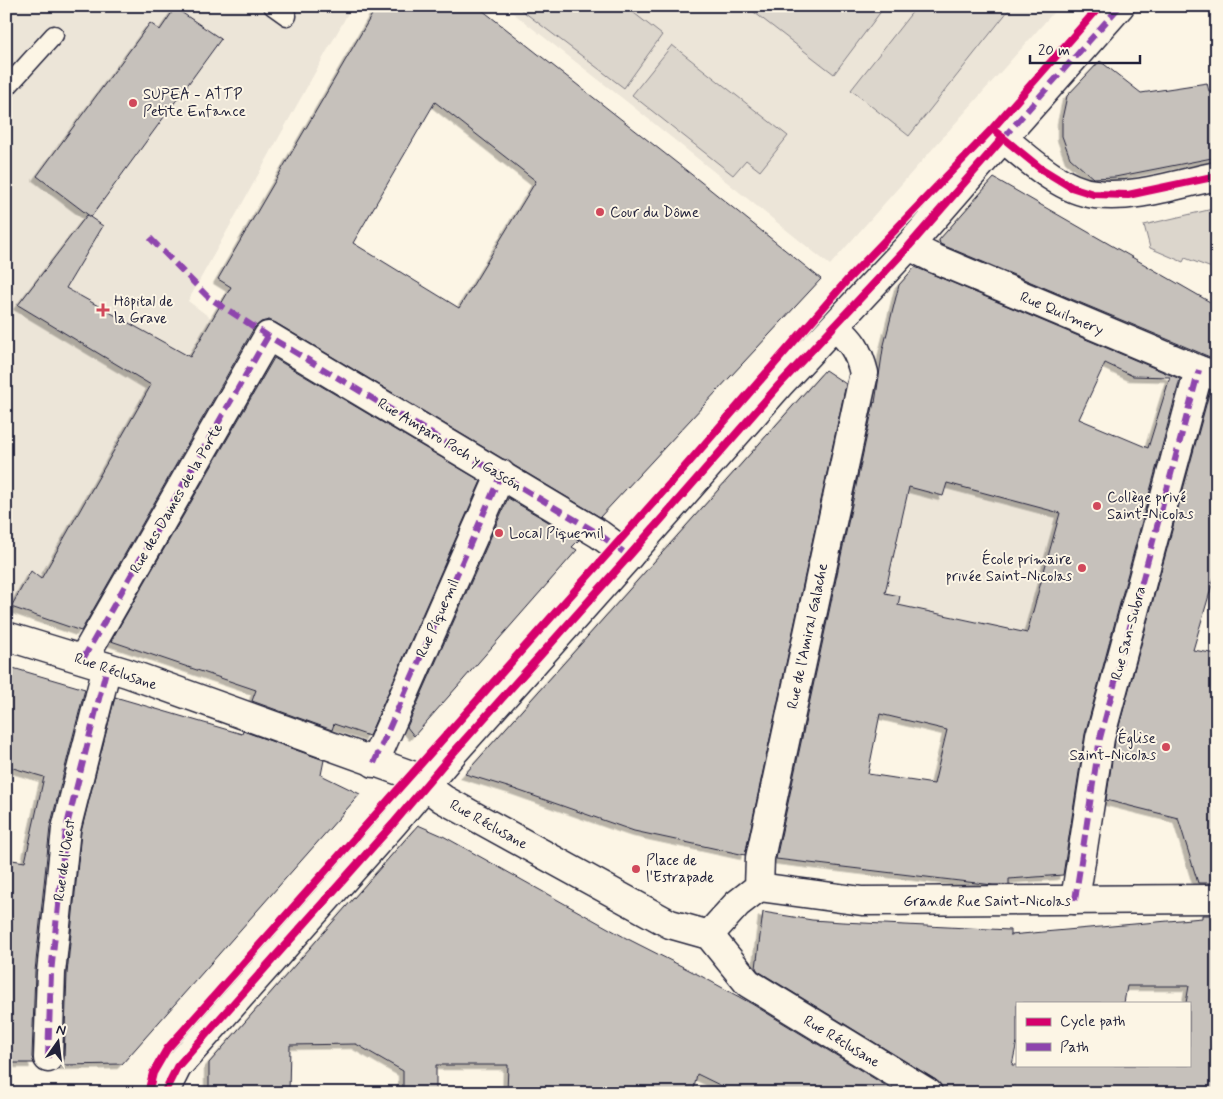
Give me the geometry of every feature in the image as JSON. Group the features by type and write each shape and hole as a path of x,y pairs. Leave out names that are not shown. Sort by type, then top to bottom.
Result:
{"street":[{"path":"164,1093 177,1068 453,753 779,385 909,246 1120,6"},
{"path":"1003,138 1040,168 1071,187 1093,194 1128,194 1217,176"},
{"name":"Rue Quilmery","path":"909,246 933,258 1208,373"},
{"name":"Rue de l'Amiral Galache","path":"759,887 760,858 864,373 860,354 849,339 834,326"},
{"name":"Rue Amparo Poch y Gascón","path":"268,336 501,474 599,534 629,556"},
{"name":"Rue des Dames de la Porte","path":"95,663 268,336"},
{"name":"Rue San-Subra","path":"1075,900 1100,738 1208,373"},
{"name":"Rue Piquemil","path":"374,763 501,474"},
{"name":"Rue Réclusane","path":"6,636 95,663 411,775 444,799 670,924 709,935 748,983 928,1093"},
{"name":"Rue de l'Ouest","path":"48,1058 51,973 66,829 95,663"},
{"path":"709,935 737,904 759,887"},
{"name":"Grande Rue Saint-Nicolas","path":"759,887 862,901 1217,899"}],"lane":[{"path":"6,88 54,34"}],"shaded area":[{"name":"Hôpital de la Grave","path":"6,6 352,6 188,301 212,319 229,328 81,631 6,605"},
{"path":"504,6 1059,6 830,265"},
{"path":"516,6 625,6 662,35 624,88"},
{"path":"746,6 885,6 834,74"},
{"path":"917,6 1012,6 909,136 851,90"},
{"path":"672,45 788,136 760,171 746,160 733,175 632,95"},
{"path":"1217,208 1217,270 1185,258 1183,262 1150,248 1144,225"},
{"path":"980,406 1154,479 1099,686 1057,673 983,623 883,603 916,454"}],"building":[{"path":"377,6 477,6 821,279 600,517 276,323 269,320 261,322 254,328 81,631 11,607 31,571 41,579 151,385 18,305 87,215 103,226 66,288 190,357 231,287 218,279","holes":["435,102 536,181 459,308 353,243"]},
{"name":"SUPEA - ATTP Petite Enfance","path":"175,8 221,39 91,217 37,176 150,23 160,30"},
{"path":"1100,61 1141,93 1207,83 1209,91 1217,89 1217,157 1115,177 1093,178 1070,158 1062,136 1062,119 1067,96"},
{"path":"994,178 1217,306 1217,360 940,244 939,240"},
{"path":"915,267 1180,379 1085,734 1063,875 1009,879 1009,885 993,885 776,859 875,403 883,349 899,285","holes":["1105,363 1133,376 1170,377 1148,448 1079,419","947,483 1060,513 1027,633 898,605 900,596 885,593 909,487 943,496","880,714 947,730 934,784 868,774"]},
{"path":"274,358 481,481 369,736 334,724 332,730 252,701 256,690 111,641"},
{"path":"825,370 846,384 745,855 634,831 465,774"},
{"path":"1210,390 1217,391 1217,568 1193,650 1217,654 1217,883 1198,883 1178,818 1106,800 1115,741"},
{"path":"508,498 579,540 572,547 577,550 414,736 407,727"},
{"path":"6,666 85,689 50,827 35,971 32,1057 34,1063 6,1063 6,859 25,862 44,777 6,766"},
{"path":"115,697 242,734 243,731 324,760 321,775 360,794 122,1064 62,1065 64,1059 67,974 81,832"},
{"path":"418,825 443,836 626,938 752,1004 898,1093 736,1093 697,1074 693,1093 507,1093 508,1065 436,1065 436,1093 403,1093 403,1071 356,1044 290,1045 289,1093 209,1093 209,1063"},
{"path":"763,912 812,920 1010,930 1010,935 1202,918 1202,915 1217,915 1217,1093 944,1093 941,1085 936,1080 756,968"}],"marked path":[{"path":"1003,138 1120,6"},
{"path":"150,238 208,297 268,336 599,534 629,556"},
{"path":"83,659 268,336"},
{"path":"1075,900 1100,738 1199,370"},
{"path":"374,763 501,474"},
{"path":"48,1058 51,973 66,829 107,667"}],"cycle path":[{"path":"148,1093 153,1073 167,1049 684,468 849,278 992,129 1100,6"},
{"path":"997,133 1040,168 1071,187 1093,194 1128,195 1217,176"},
{"path":"164,1093 177,1067 779,385 909,246 1003,138"}],"place":[{"name":"SUPEA - ATTP Petite Enfance","path":"133,103"},
{"name":"Cour du Dôme","path":"600,212"},
{"name":"Hôpital de la Grave","path":"103,310"},
{"name":"Collège privé Saint-Nicolas","path":"1097,506"},
{"name":"Local Piquemil","path":"499,533"},
{"name":"École primaire privée Saint-Nicolas","path":"1082,568"},
{"name":"Église Saint-Nicolas","path":"1166,747"},
{"name":"Place de l'Estrapade","path":"636,869"}]}
